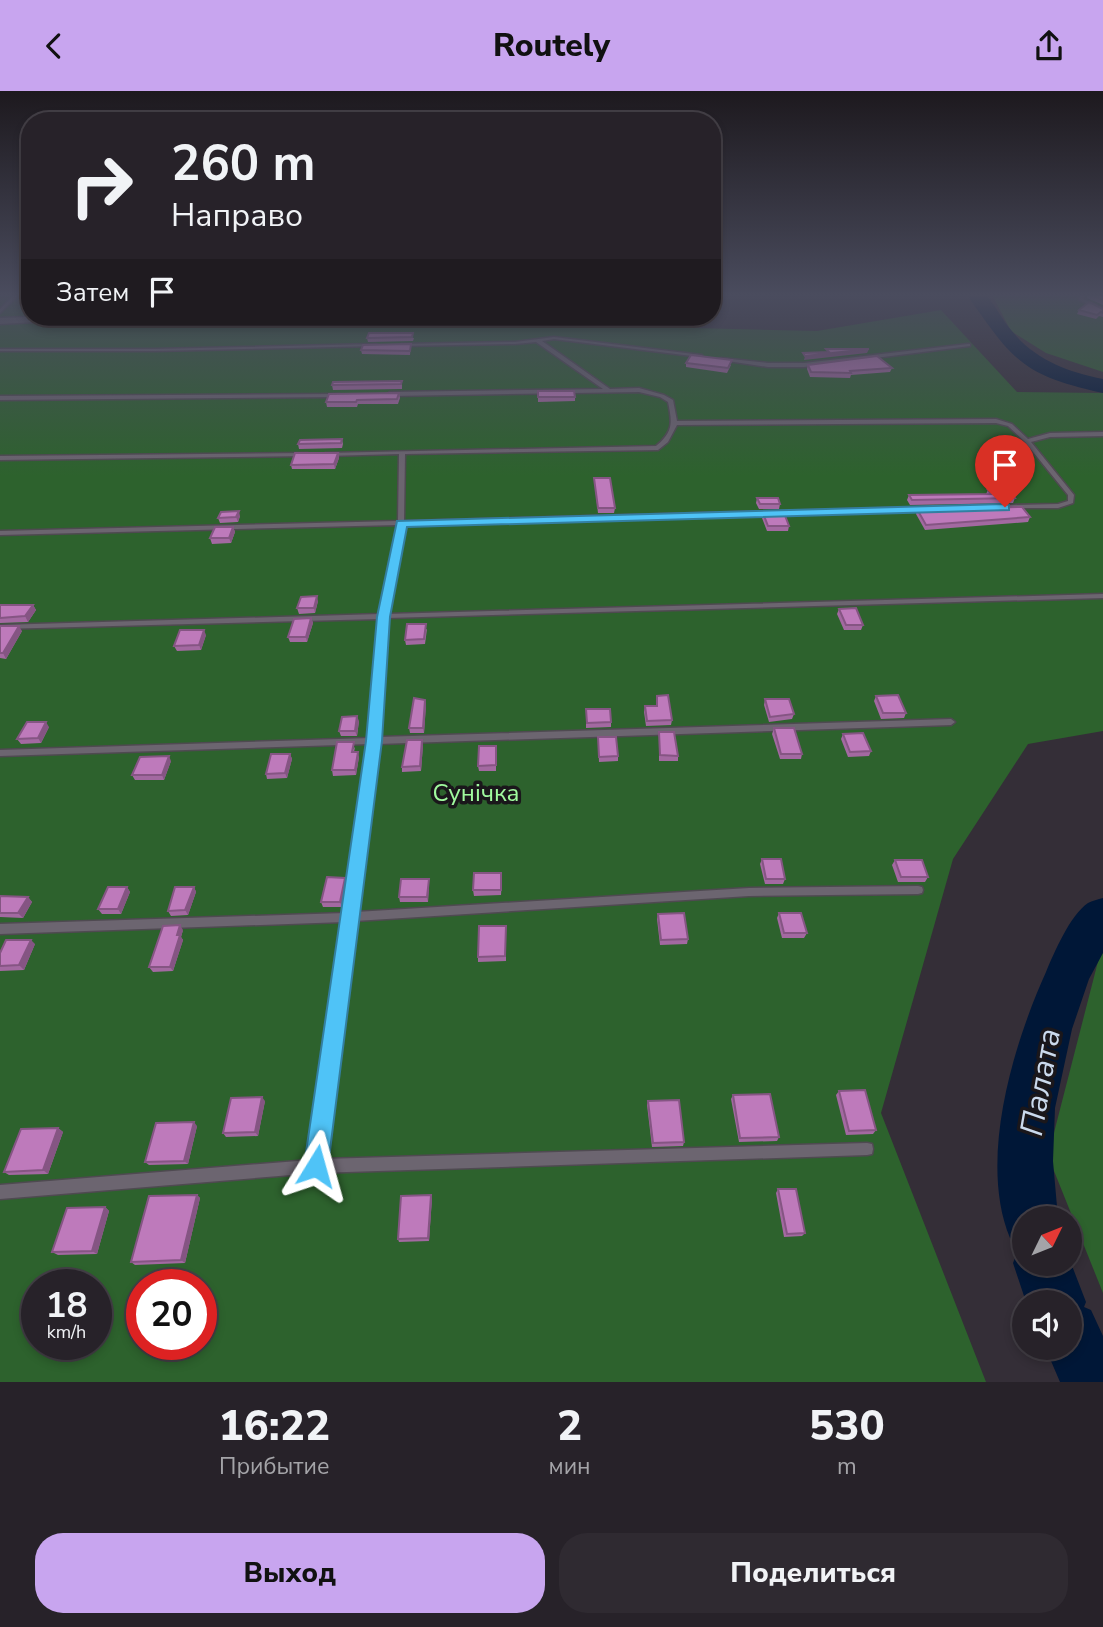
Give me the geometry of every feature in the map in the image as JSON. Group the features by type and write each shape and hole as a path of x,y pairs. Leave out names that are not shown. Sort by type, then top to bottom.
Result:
{"lane":[{"path":"559,355 608,390"},
{"path":"692,355 705,357"},
{"path":"718,359 768,365 804,365 884,355"},
{"path":"0,459 658,448 666,441 676,423 671,401 639,390 384,394"},
{"path":"0,398 342,394"},
{"path":"676,423 996,421 1010,425 1027,441 1071,495 1071,502 1058,506 1003,507"},
{"path":"1027,441 1050,435 1103,434"},
{"path":"316,1166 374,741 383,617 401,523 402,453"},
{"path":"0,533 934,509"},
{"path":"0,627 1103,596"},
{"path":"0,753 951,722"},
{"path":"0,929 352,917 749,892 918,890"},
{"path":"0,1192 316,1166 867,1149"}],"green space":[{"name":"Сунічка","path":"0,355 983,355 1017,392 1103,393 1103,731 1028,744 953,859 881,1113 986,1382 0,1382"},
{"path":"1053,355 1103,355 1103,372"},
{"path":"1103,942 1103,1293 1082,1241 1082,1206 1068,1206 1048,1156"}],"building":[{"path":"691,355 732,360 728,368 686,363"},
{"path":"877,356 892,368 850,371 851,373 811,372 808,365"},
{"path":"402,381 401,384 332,385 333,382"},
{"path":"538,391 574,391 575,397 538,397"},
{"path":"399,393 397,399 326,402 329,394"},
{"path":"342,439 341,443 298,444 300,440"},
{"path":"295,453 338,453 334,464 291,465"},
{"path":"594,478 610,478 615,508 598,508"},
{"path":"988,490 1010,490 1015,498 912,500 909,495 991,494"},
{"path":"757,498 778,498 780,504 760,504"},
{"path":"1022,507 1030,517 926,525 917,509"},
{"path":"239,511 236,517 218,518 221,512"},
{"path":"763,513 784,513 789,526 768,526"},
{"path":"215,527 233,527 229,538 210,538"},
{"path":"317,596 314,608 297,608 301,597"},
{"path":"0,605 33,605 25,616 0,618"},
{"path":"856,608 863,625 846,625 839,609"},
{"path":"311,618 306,637 288,637 294,619"},
{"path":"407,624 426,624 424,639 405,640"},
{"path":"0,626 19,626 3,653 0,653"},
{"path":"180,630 204,630 199,645 174,646"},
{"path":"668,695 672,720 647,721 645,706 657,706 657,696"},
{"path":"898,695 906,713 883,713 876,696"},
{"path":"414,698 425,700 423,728 409,728"},
{"path":"765,699 789,699 794,714 770,717"},
{"path":"586,709 610,709 611,722 587,723"},
{"path":"357,716 355,731 339,731 342,717"},
{"path":"27,722 46,722 38,738 17,739"},
{"path":"774,728 794,728 802,754 781,754"},
{"path":"659,732 674,732 678,756 660,755"},
{"path":"863,733 871,751 850,752 843,734"},
{"path":"598,737 616,737 618,756 599,757"},
{"path":"407,740 422,740 420,766 402,767"},
{"path":"337,742 354,742 352,752 358,752 355,770 332,770"},
{"path":"479,746 496,746 496,765 478,766"},
{"path":"271,754 290,754 285,773 266,774"},
{"path":"169,756 162,775 132,775 140,757"},
{"path":"762,859 781,859 785,879 766,879"},
{"path":"895,860 922,860 928,877 901,877"},
{"path":"474,873 501,873 501,890 473,890"},
{"path":"327,877 345,878 340,902 321,902"},
{"path":"401,879 429,879 427,897 399,897"},
{"path":"108,887 127,887 118,909 98,909"},
{"path":"175,887 194,887 185,910 168,911"},
{"path":"0,896 28,897 18,913 0,913"},
{"path":"684,913 688,939 661,940 658,914"},
{"path":"779,913 801,913 807,933 784,933"},
{"path":"180,925 177,935 180,935 170,967 149,967 163,926"},
{"path":"479,926 506,926 505,956 478,957"},
{"path":"6,940 31,940 19,965 0,966 0,953"},
{"path":"865,1090 876,1130 849,1131 839,1091"},
{"path":"770,1094 779,1137 740,1138 733,1095"},
{"path":"262,1097 255,1132 223,1133 231,1098"},
{"path":"679,1100 684,1142 653,1143 648,1101"},
{"path":"194,1122 184,1161 145,1162 156,1123"},
{"path":"58,1128 43,1170 4,1172 21,1129"},
{"path":"778,1189 796,1189 805,1233 787,1234"},
{"path":"197,1195 181,1260 131,1262 149,1196"},
{"path":"431,1195 428,1238 398,1239 401,1196"},
{"path":"105,1207 92,1251 52,1252 67,1208"}],"waterway":[{"name":"Палата","path":"1024,355 1049,370 1075,380 1103,386"},
{"name":"Палата","path":"1029,1206 1027,1134 1039,1055 1071,968 1088,936 1103,917"},
{"name":"Палата","path":"1047,1276 1052,1290"},
{"name":"Палата","path":"1082,1360 1095,1382"}],"route":[{"path":"316,1166 374,741 383,617 401,523 1005,507"}]}
